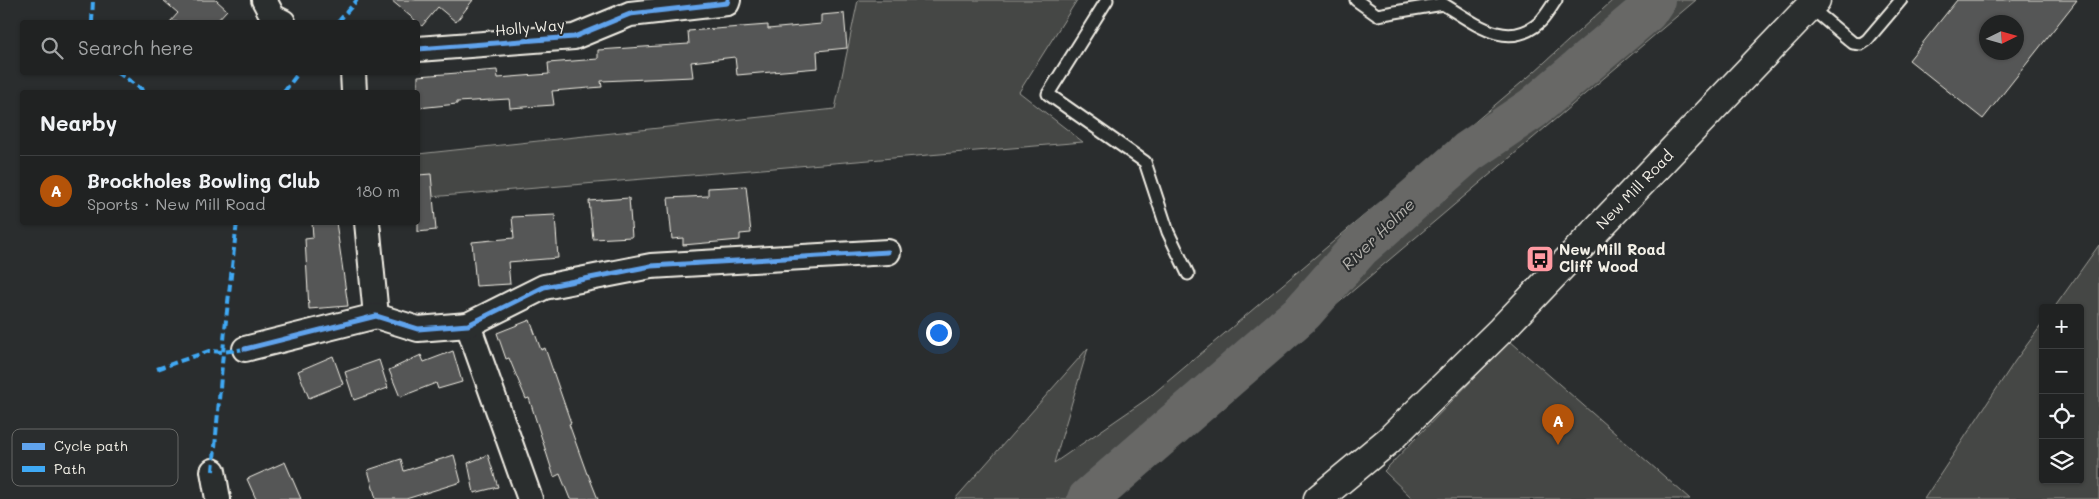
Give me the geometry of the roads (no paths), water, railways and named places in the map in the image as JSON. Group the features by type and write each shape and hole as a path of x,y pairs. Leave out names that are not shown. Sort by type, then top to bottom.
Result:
{"main road":[{"name":"New Mill Road","path":"1318,499 1388,441 1501,330 1813,4"}],"street":[{"path":"264,0 273,17 279,20"},
{"name":"Holly Way","path":"420,49 574,37 628,7 727,3 728,0"},
{"path":"352,75 354,90"},
{"path":"367,225 376,316"},
{"path":"245,349 376,316 418,329 468,325 544,287 652,266 888,252"},
{"path":"468,325 530,499"},
{"path":"213,471 218,499"}],"lane":[{"path":"1107,0 1048,94 1145,162 1168,232 1188,274"},
{"path":"1356,0 1377,15 1443,4 1492,34 1510,36 1526,32 1541,22 1556,0"},
{"path":"1813,4 1853,43 1861,44 1867,40 1902,0"}],"waterway":[{"name":"River Holme","path":"1088,499 1303,312 1360,247 1468,152 1533,108 1646,12 1654,0"}],"place":[{"name":"New Mill Road Cliff Wood","path":"1540,259"},
{"name":"Brockholes Bowling Club","path":"1558,445"}]}
